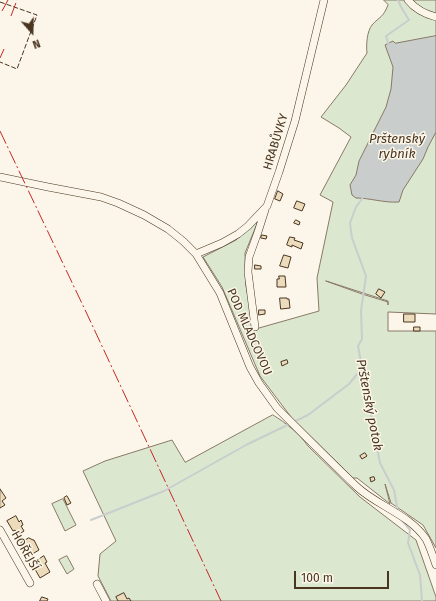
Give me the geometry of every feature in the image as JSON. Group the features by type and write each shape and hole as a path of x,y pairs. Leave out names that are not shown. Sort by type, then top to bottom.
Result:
{"street":[{"name":"HRABŮVKY","path":"196,254 222,244 238,234 267,206 295,121 324,0"},
{"path":"408,0 419,10 436,17"},
{"name":"POD MLADCOVOU","path":"0,177 101,197 144,215 168,229 183,241 196,254 220,293 250,367 269,397 278,408 357,487 418,529 426,540 436,565"},
{"path":"255,327 248,272 249,257 267,206"},
{"name":"HOŘEJŠÍ","path":"0,530 30,583"},
{"path":"97,584 106,601"}],"green space":[{"path":"384,0 436,0 436,314 388,312 388,331 436,331 436,548 423,525 391,503 385,484 390,504 357,478 353,478 291,417 260,376 222,287 203,257 236,240 259,219 245,253 246,286 254,327 259,328 319,311 317,278 333,202 320,195 351,137 321,117 346,85 367,53 367,38 370,28 383,15 388,5","holes":["326,281 388,301 362,294"]},
{"path":"273,415 296,433 360,497 416,540 436,597 436,601 111,601 98,576 100,554 116,541 83,471 105,461 172,440 185,462"},
{"path":"63,499 76,525 65,531 52,504"},
{"path":"67,556 74,569 67,574 59,560"}],"water":[{"name":"Prštenský rybník","path":"436,36 436,132 423,159 403,190 399,202 356,198 352,195 350,185 356,175 359,161 386,107 391,89 393,67 385,45 393,41 395,43"}],"building":[{"path":"278,191 283,194 280,201 275,199"},
{"path":"297,201 305,204 302,211 294,208"},
{"path":"296,220 300,222 299,225 294,223"},
{"path":"262,235 267,236 266,239 261,238"},
{"path":"290,237 303,243 301,249 292,245 292,247 287,245"},
{"path":"284,255 291,257 288,268 280,266"},
{"path":"255,265 261,266 261,269 255,269"},
{"path":"279,276 285,276 286,287 277,287 277,279 279,279"},
{"path":"379,289 385,292 381,298 376,294"},
{"path":"280,298 289,299 290,308 281,309"},
{"path":"259,310 265,310 265,314 259,315"},
{"path":"404,314 415,314 415,322 404,322"},
{"path":"414,327 420,327 420,331 414,331"},
{"path":"287,360 288,363 282,366 281,362"},
{"path":"365,453 367,456 362,459 360,456"},
{"path":"374,477 375,480 371,482 370,478"},
{"path":"0,489 6,498 2,501 5,505 0,508"},
{"path":"67,496 71,503 67,505 64,498"},
{"path":"16,516 19,522 21,520 23,525 21,526 24,531 18,535 15,530 13,531 7,521"},
{"path":"29,538 34,540 39,550 29,556 26,551 25,552 21,543"},
{"path":"44,556 47,562 45,563 50,572 40,578 32,564"},
{"path":"124,593 127,599 129,598 131,601 118,601 116,597"},
{"path":"42,597 48,599 47,601 40,601"}],"waterway":[{"name":"Prštenský potok","path":"390,45 386,36 409,20 398,0"},
{"name":"Prštenský potok","path":"364,196 356,207 350,223 352,238 366,276 361,311 362,339 358,346 380,463 394,490 398,512"},
{"path":"91,520 164,491 246,445 308,415 349,384 363,367"},
{"name":"Prštenský potok","path":"400,518 410,530 408,543 420,575 422,601"}],"fence":[{"path":"0,2 37,15 17,69 0,62"}],"power":[{"path":"2,11 8,0"},
{"path":"11,16 17,0"},
{"path":"0,58 4,49"},
{"path":"0,131 221,601"}]}
